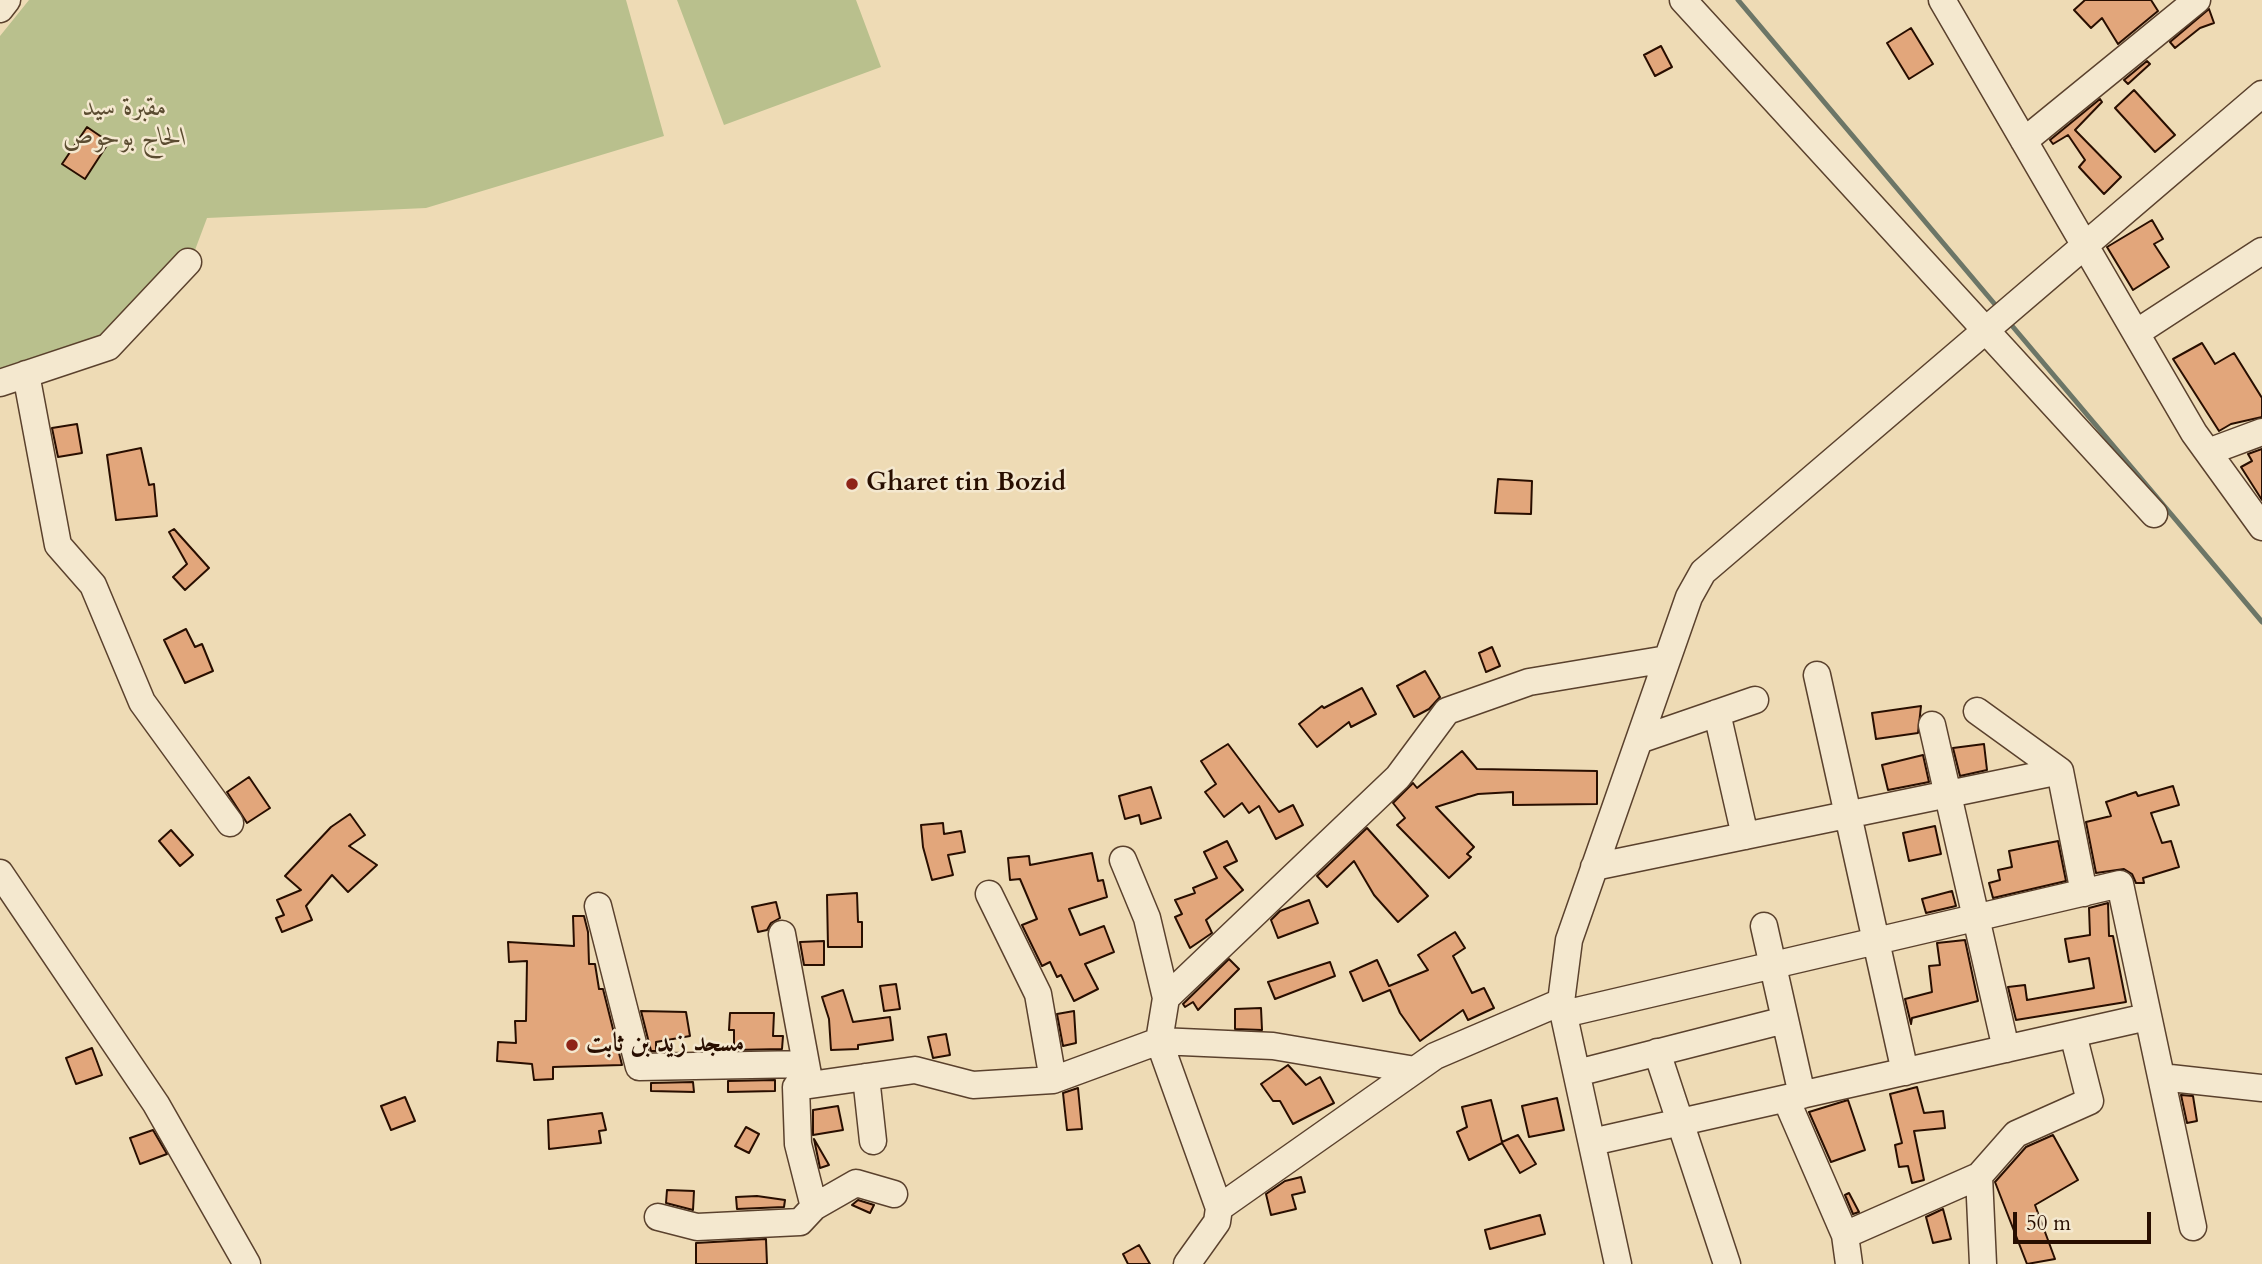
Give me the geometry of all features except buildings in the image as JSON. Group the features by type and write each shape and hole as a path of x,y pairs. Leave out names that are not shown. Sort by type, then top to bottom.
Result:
{"street":[{"path":"0,9 8,0"},
{"path":"1683,0 2154,514"},
{"path":"1942,0 2208,452 2262,527"},
{"path":"2024,141 2197,0"},
{"path":"1618,1264 1563,1008 1569,940 1689,597 1703,572 1988,332 2262,94"},
{"path":"2136,333 2262,251"},
{"path":"0,383 108,347 188,262"},
{"path":"26,374 58,545 93,585 142,702 230,823"},
{"path":"2208,452 2262,432"},
{"path":"1166,998 1398,777 1447,711 1530,682 1667,659"},
{"path":"1818,675 1905,1072"},
{"path":"1639,740 1755,700"},
{"path":"1977,711 2060,771 2084,893"},
{"path":"1717,713 1745,836"},
{"path":"1932,725 2006,1049"},
{"path":"1594,867 2060,771"},
{"path":"1123,860 1147,918 1166,998 1159,1041 1219,1208 1217,1222 1186,1264"},
{"path":"0,873 156,1104 247,1264"},
{"path":"1219,1208 1435,1056 1563,1008 1773,965 2120,884 2193,1227"},
{"path":"989,894 1038,994 1053,1080"},
{"path":"598,906 639,1068 866,1077 915,1070 973,1085 1053,1080 1159,1041 1273,1046 1415,1070"},
{"path":"1764,926 1785,1020 1794,1097 1845,1236 1849,1264"},
{"path":"782,934 808,1074"},
{"path":"1592,1142 2147,1017"},
{"path":"1577,1073 1785,1020"},
{"path":"1845,1236 1979,1176 2016,1133 2090,1101 2073,1034"},
{"path":"1657,1052 1727,1264"},
{"path":"808,1074 796,1087 798,1144 814,1207"},
{"path":"866,1077 873,1141"},
{"path":"2161,1077 2262,1088"},
{"path":"1979,1176 1983,1264"},
{"path":"658,1217 697,1227 744,1227 800,1222 814,1207 856,1183 894,1194"}],"green space":[{"name":"مقبرة سيد الحاج بوحوص","path":"29,0 626,0 664,136 426,208 207,218 192,258 93,357 0,379 0,36"},
{"path":"677,0 856,0 881,67 724,125"}],"waterway":[{"path":"1738,0 1998,308"},
{"path":"2008,321 2262,622"}],"place":[{"name":"Gharet tin Bozid","path":"852,484"},
{"name":"مسجد زيد بن ثابت","path":"572,1045"}]}
